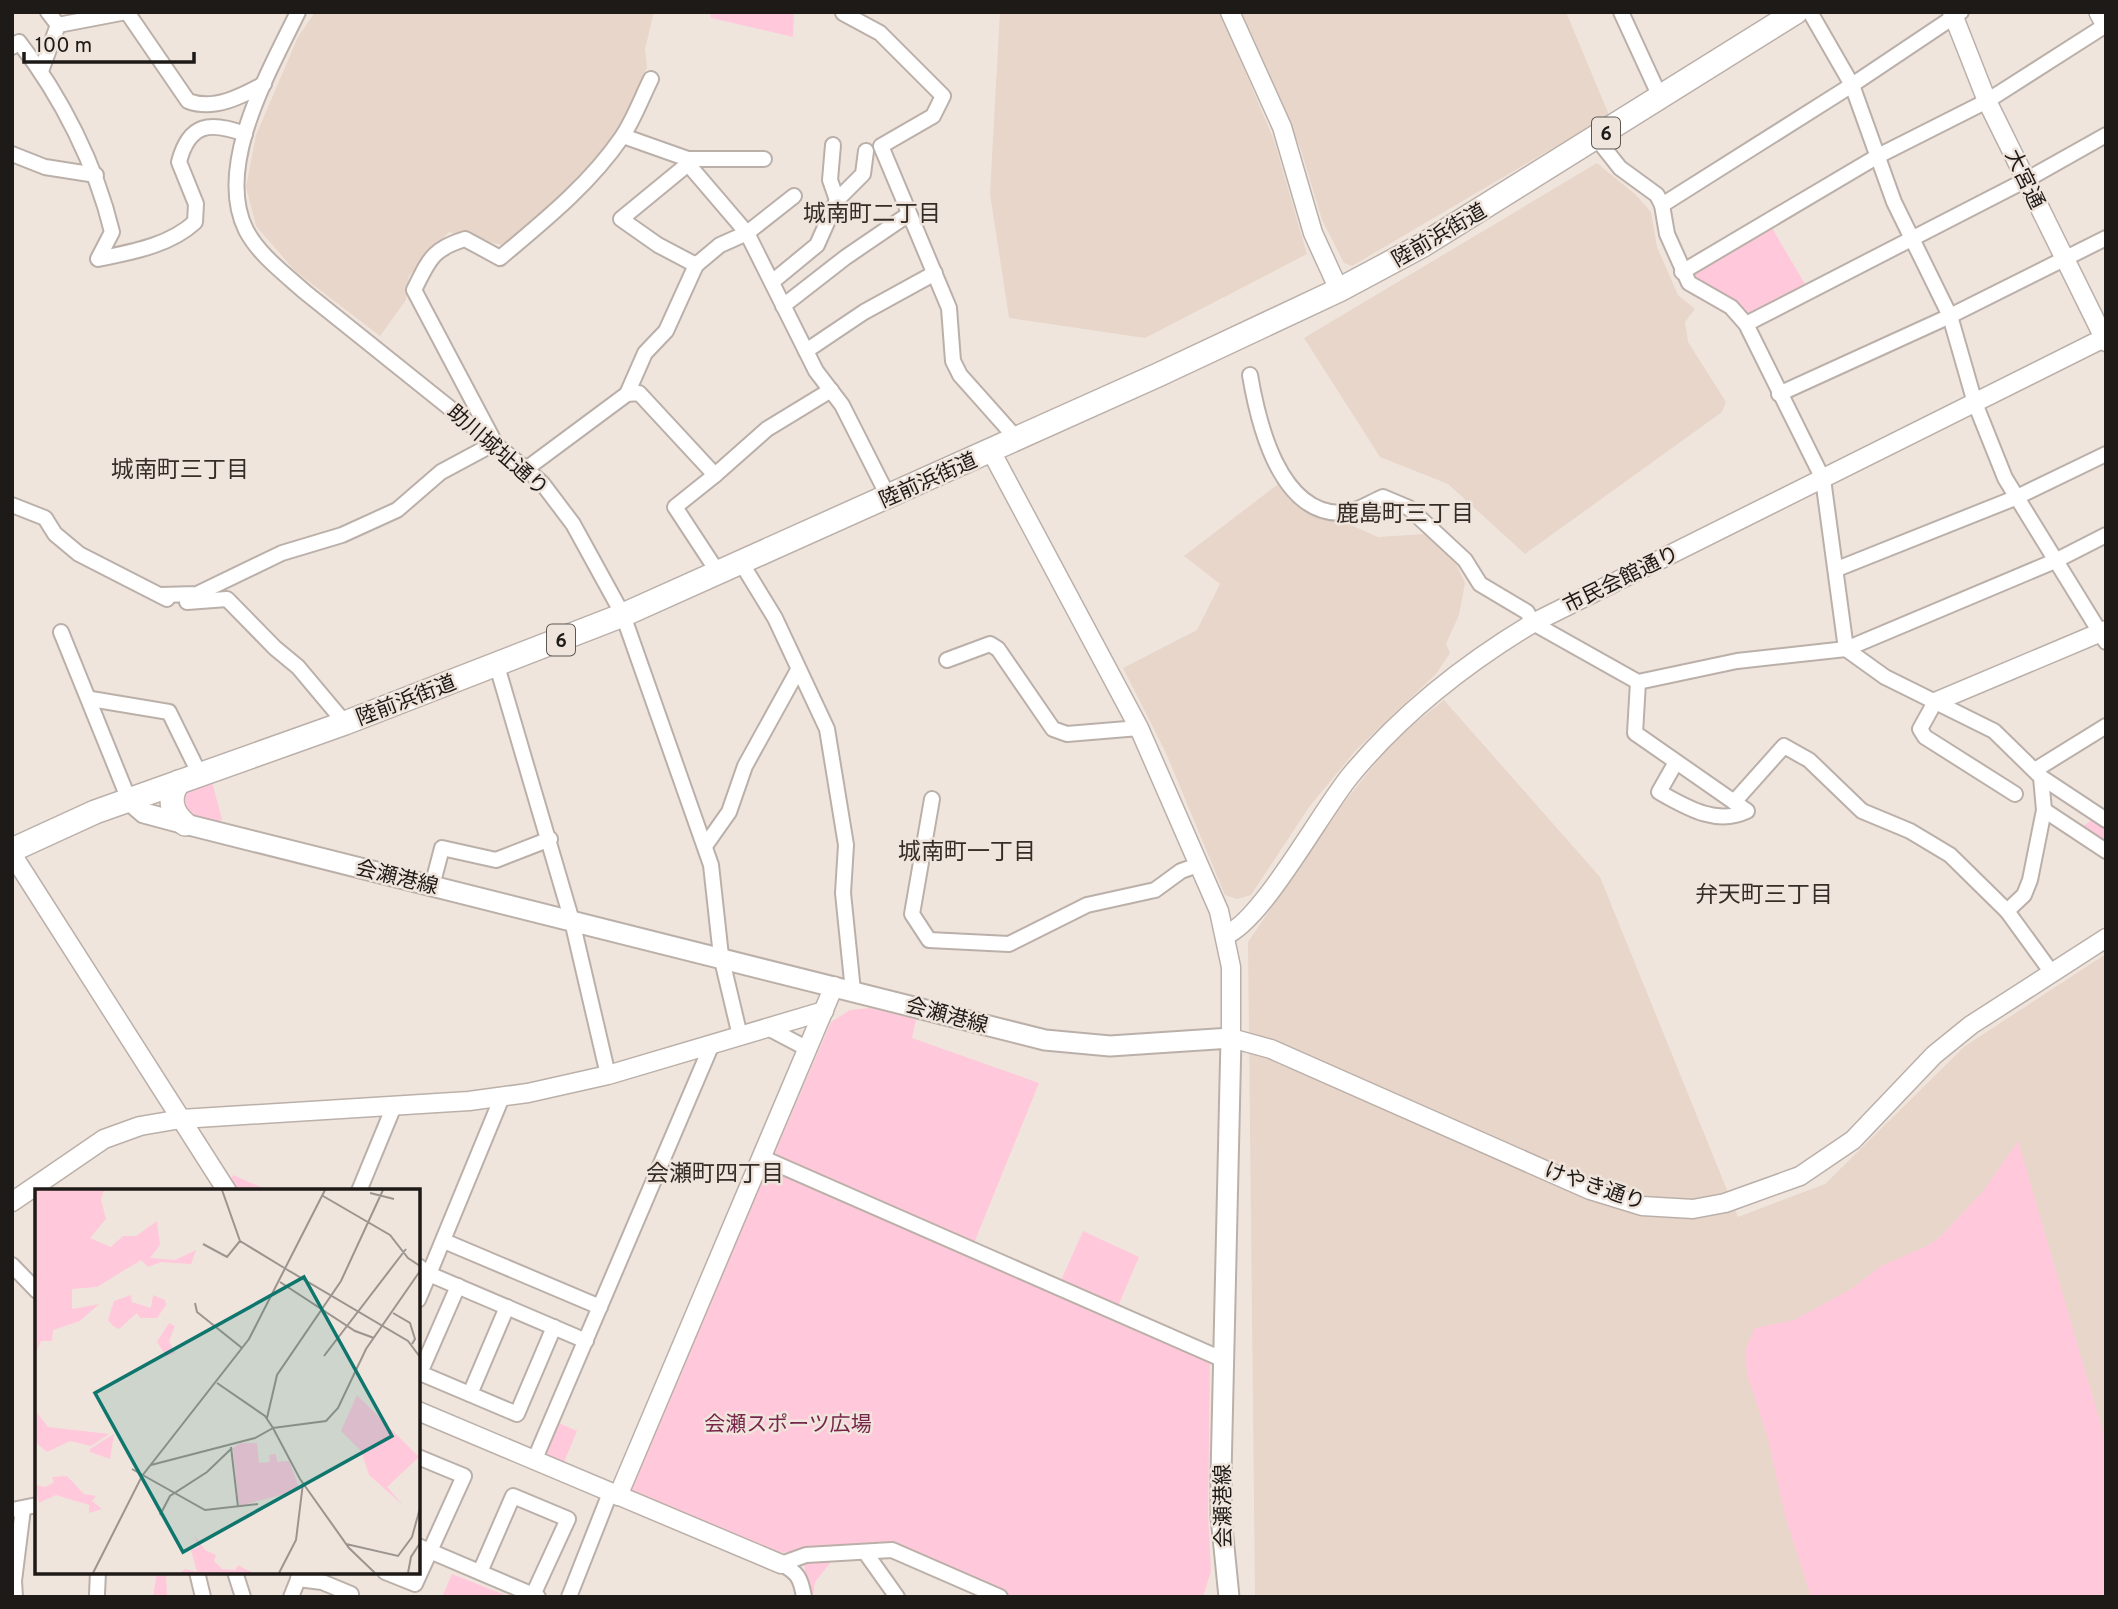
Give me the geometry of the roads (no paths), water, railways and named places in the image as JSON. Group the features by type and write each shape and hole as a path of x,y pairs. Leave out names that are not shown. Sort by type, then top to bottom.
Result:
{"highway":[{"name":"陸前浜街道","path":"12,852 62,826 129,800 345,723 623,615 889,498 1339,290 1423,245 1597,139 1796,12"},
{"path":"2101,12 2106,23"},
{"path":"185,824 173,811 171,802 189,778"}],"main road":[{"name":"会瀬港線","path":"129,800 144,813 185,824 1073,1045 1110,1046 1231,1038 1221,1517 1226,1595"}],"street":[{"path":"48,12 58,25"},
{"path":"58,25 126,12 188,101 197,104 234,100 264,84"},
{"name":"助川城址通り","path":"298,12 264,84 245,135 238,172 237,200 247,232 258,247 305,292 542,483 573,524 623,615 705,846 711,865 721,956 740,1036"},
{"path":"1230,12 1282,127 1312,233 1339,290"},
{"path":"1621,12 1661,99"},
{"path":"1810,12 1852,85 1894,202 1950,316 1975,403 2015,498 2104,635 1935,702 1920,729 1925,737 2015,794"},
{"path":"843,13 880,33 943,96 933,116 881,146 949,308 953,361 960,376 1017,439"},
{"path":"1662,205 1852,85 1956,14"},
{"name":"大宮通","path":"1956,14 1987,101 2105,339"},
{"path":"1682,272 1878,156 1987,101 2106,23"},
{"path":"41,71 58,25"},
{"path":"12,47 19,43 41,71 96,175 113,232 98,259 144,249 184,233 195,222 196,204 179,162 187,139 198,129 212,126 245,135"},
{"path":"160,595 197,594 282,553 342,535 397,510 441,472 495,443 414,290 426,266 442,246 465,239 500,258 580,189 623,136 651,79"},
{"path":"1746,324 2026,180 2106,135"},
{"path":"623,136 692,161 764,159"},
{"path":"1597,139 1609,158 1648,187 1662,205 1667,234 1689,283 1731,307 1746,324 1823,479 1838,569 1846,649 1885,677 1994,732 2038,773 2103,814"},
{"path":"833,145 830,180 837,200"},
{"path":"772,282 817,245 837,200 863,174 866,151"},
{"path":"12,154 44,167 96,175"},
{"path":"692,161 747,233 806,351 842,405 889,498"},
{"path":"692,161 621,219 658,245 696,265"},
{"path":"526,469 627,394 645,353 666,331 696,265 720,245 747,233 794,196"},
{"path":"783,306 846,257 909,215"},
{"path":"1779,394 1950,316 2106,238"},
{"path":"806,351 864,312 935,273"},
{"name":"市民会館通り","path":"1226,935 1250,919 1324,811 1378,745 1444,681 1533,623 2105,339"},
{"path":"1250,374 1265,440 1284,481 1310,502 1334,513 1346,513 1383,497 1409,508 1465,560 1480,584 1527,612 1533,623 1638,682 1737,661 1846,649 2055,561 2106,535"},
{"path":"719,574 675,507 766,429 831,390"},
{"path":"627,394 639,393 652,404 715,475"},
{"path":"991,451 1139,728 1198,865 1226,935 1231,967 1231,1038"},
{"path":"1838,569 2015,498 2106,454"},
{"path":"12,505 46,518 55,534 79,554 169,600 193,603 227,599 275,648 298,667 345,723"},
{"path":"569,1597 824,1012 844,988 843,893 846,845 827,729 775,618 742,564"},
{"path":"61,632 91,699 129,800"},
{"path":"947,660 990,645 998,649 1053,729 1067,734 1139,728"},
{"path":"497,666 550,839 608,1075"},
{"path":"705,846 729,811 745,766 799,670"},
{"path":"1638,682 1635,733 1747,811 1734,817 1718,817 1694,811 1659,792 1676,762"},
{"path":"91,699 169,712 189,778"},
{"path":"2038,773 2106,726"},
{"path":"1734,802 1784,746 1809,760 1862,811 1910,831 1950,855 2007,911 2052,973"},
{"path":"2007,911 2024,895 2030,880 2044,810 2038,773"},
{"path":"932,799 912,914 929,940 1009,944 1087,905 1155,890 1181,871 1198,865"},
{"path":"2044,810 2106,851"},
{"path":"432,886 442,848 496,860 550,839"},
{"path":"12,852 226,1189"},
{"name":"けやき通り","path":"1231,1038 1271,1049 1590,1190 1642,1206 1693,1209 1752,1194 1820,1165 1853,1140 1953,1038 2106,938"},
{"path":"12,1202 104,1139 140,1126 181,1119 502,1097 608,1075 824,1012"},
{"path":"768,1028 808,1049"},
{"path":"534,1461 712,1044"},
{"path":"420,1290 424,1270 444,1241 502,1097"},
{"path":"360,1189 394,1106"},
{"path":"762,1158 1224,1360"},
{"path":"444,1241 600,1307"},
{"path":"12,1265 35,1289"},
{"path":"424,1270 586,1340"},
{"path":"458,1286 420,1373 517,1414 554,1327"},
{"path":"470,1394 507,1307"},
{"path":"420,1412 795,1570 804,1597"},
{"path":"420,1458 464,1476 424,1549 536,1596 568,1519 513,1496 480,1572"},
{"path":"16,1597 14,1581 24,1508"},
{"path":"781,1564 806,1555 892,1550 1000,1597"},
{"path":"865,1552 897,1597"},
{"path":"97,1594 98,1574"},
{"path":"197,1574 203,1597"},
{"path":"237,1574 243,1597"},
{"path":"390,1574 415,1584 418,1574"},
{"path":"291,1597 300,1575 351,1594 350,1597"}],"district":[{"name":"城南町二丁目","path":"872,213"},
{"name":"城南町三丁目","path":"180,469"},
{"name":"鹿島町三丁目","path":"1405,513"},
{"name":"城南町一丁目","path":"967,851"},
{"name":"弁天町三丁目","path":"1764,894"},
{"name":"会瀬町四丁目","path":"715,1173"}],"park label":[{"name":"会瀬スポーツ広場","path":"788,1424"}]}
